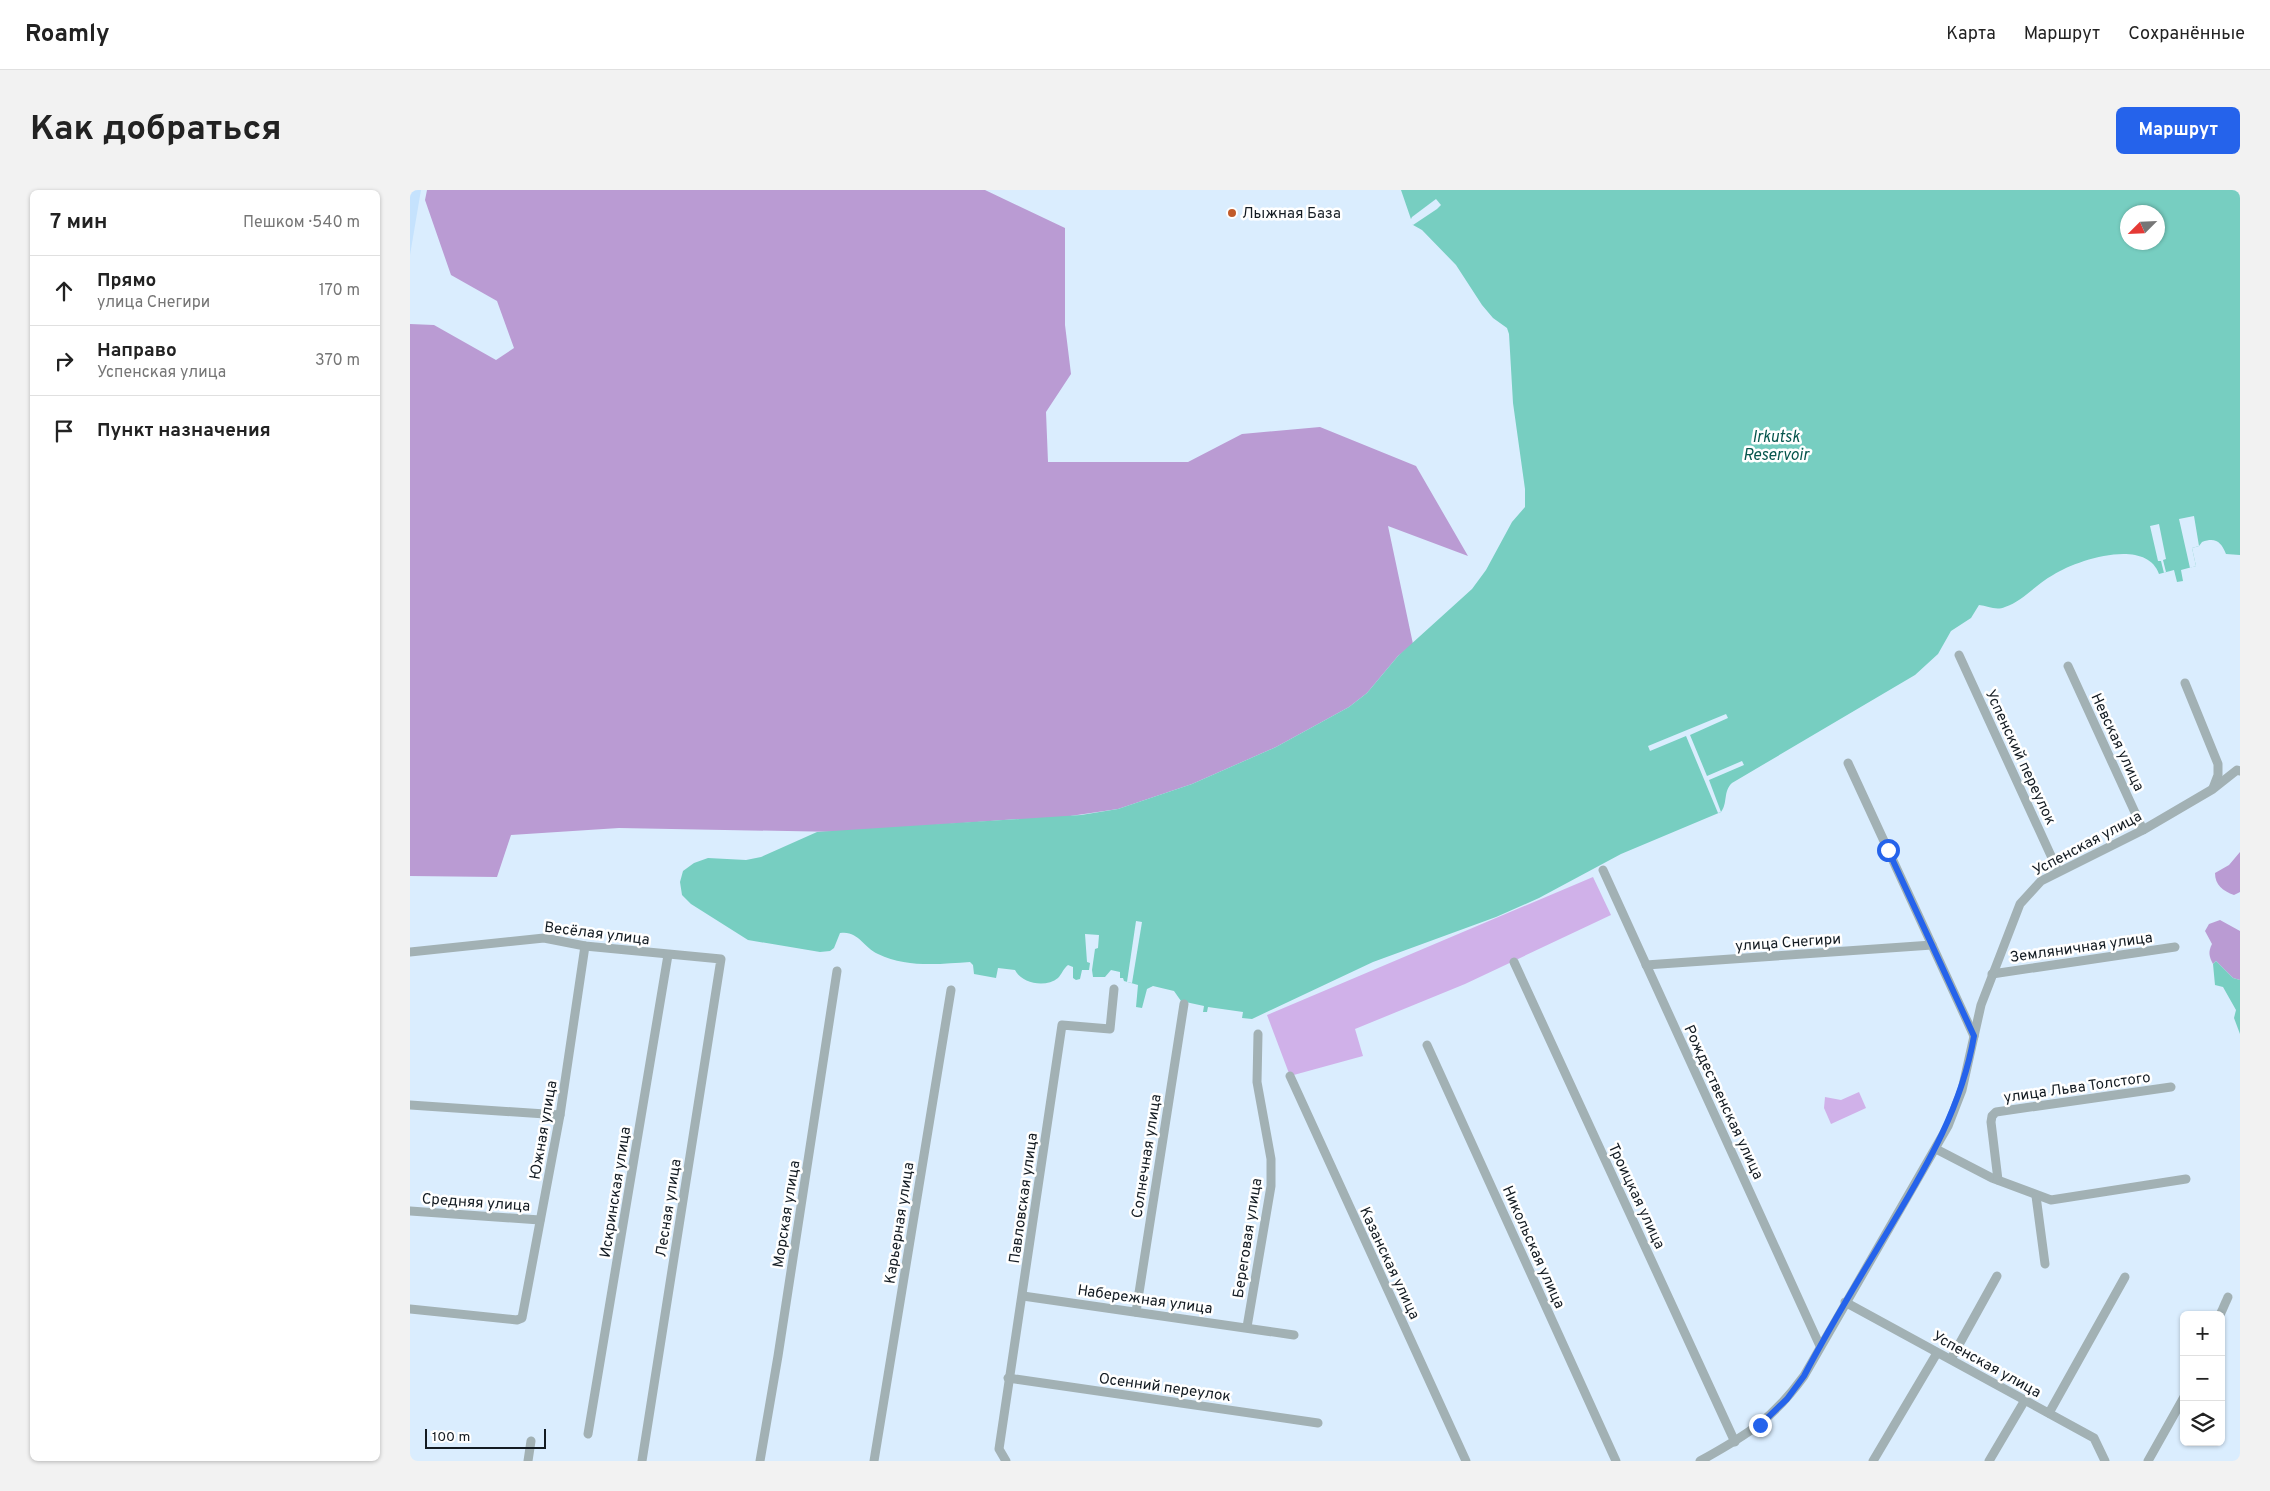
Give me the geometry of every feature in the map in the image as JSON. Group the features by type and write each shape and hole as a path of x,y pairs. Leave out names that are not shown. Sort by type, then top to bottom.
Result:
{"street":[{"name":"Успенский переулок","path":"1959,655 2058,871"},
{"name":"Невская улица","path":"2068,666 2143,830"},
{"path":"2185,683 2218,764 2218,775 2213,788"},
{"path":"1848,763 1974,1036"},
{"name":"Успенская улица","path":"1700,1461 1735,1442 1760,1425 1787,1399 1804,1376 1845,1302 1936,1149 1962,1090 1981,1004 2020,904 2041,881 2143,830 2213,788 2238,770"},
{"name":"Рождественская улица","path":"1603,870 1820,1346"},
{"name":"Весёлая улица","path":"410,952 544,938 585,946 721,959"},
{"name":"Южная улица","path":"410,1309 516,1320 522,1318 560,1115 585,946"},
{"name":"улица Снегири","path":"1646,966 1932,946"},
{"name":"Земляничная улица","path":"1992,974 2175,947"},
{"name":"Искринская улица","path":"588,1434 668,955"},
{"name":"Лесная улица","path":"642,1461 721,959"},
{"name":"Троицкая улица","path":"1514,962 1735,1442"},
{"name":"Морская улица","path":"760,1461 837,971"},
{"name":"Павловская улица","path":"1006,1461 999,1449 1008,1378 1023,1296 1062,1025 1110,1029 1114,989"},
{"name":"Карьерная улица","path":"874,1461 951,990"},
{"name":"Солнечная улица","path":"1136,1312 1184,1004"},
{"name":"Береговая улица","path":"1246,1327 1271,1186 1271,1159 1257,1082 1258,1034"},
{"name":"Никольская улица","path":"1428,1045 1616,1461"},
{"name":"Казанская улица","path":"1290,1076 1466,1461"},
{"name":"улица Льва Толстого","path":"1998,1180 1991,1122 1992,1116 1996,1112 2171,1087"},
{"path":"410,1105 560,1115"},
{"path":"1936,1149 1998,1180 2036,1196 2051,1200 2186,1179"},
{"path":"2036,1196 2045,1264"},
{"name":"Средняя улица","path":"410,1211 540,1220"},
{"path":"1951,1359 1997,1276"},
{"path":"2049,1413 2125,1277"},
{"name":"Набережная улица","path":"1023,1296 1294,1335"},
{"path":"2222,1311 2228,1297"},
{"name":"Успенская улица","path":"1845,1302 2094,1438 2106,1461"},
{"path":"1874,1461 1937,1352"},
{"name":"Осенний переулок","path":"1008,1378 1318,1423"},
{"path":"1990,1461 2025,1400"},
{"path":"2148,1461 2182,1401"},
{"path":"528,1461 531,1441"}],"shaded area":[{"path":"410,190 421,190 410,255"},
{"path":"427,190 985,190 1065,228 1065,325 1071,374 1046,412 1048,462 1188,462 1242,434 1320,427 1416,466 1468,556 1388,526 1413,644 1398,656 1367,693 1349,707 1276,747 1192,784 1118,809 1050,819 1019,819 839,832 619,828 511,835 497,877 410,876 410,324 434,325 496,360 514,348 497,301 451,275 425,200"},
{"path":"2240,852 2240,892 2234,895 2220,887 2216,881 2215,873 2229,865"},
{"path":"1593,877 1611,915 1465,984 1355,1029 1363,1056 1290,1076 1267,1015"},
{"path":"2220,920 2240,931 2240,980 2233,978 2216,961 2213,964 2211,959 2212,944 2205,931 2209,924"},
{"path":"1859,1092 1866,1108 1831,1124 1824,1108 1825,1097 1841,1100"}],"water":[{"name":"Irkutsk Reservoir","path":"1401,190 2240,190 2240,555 2226,554 2222,546 2214,540 2202,542 2199,546 2192,548 2196,566 2181,570 2183,581 2177,582 2174,570 2159,574 2152,563 2140,556 2126,554 2094,558 2064,569 2018,601 2005,607 1995,608 1979,605 1971,618 1951,631 1938,654 1915,675 1732,783 1727,790 1721,812 1621,854 1539,898 1496,917 1373,962 1252,1019 1242,1018 1243,1012 1208,1007 1207,1012 1203,1012 1204,1006 1181,1001 1174,991 1153,986 1147,989 1142,1008 1136,1007 1138,985 1124,981 1123,978 1120,978 1120,972 1111,970 1105,977 1093,977 1092,970 1082,970 1080,979 1076,980 1073,978 1073,967 1068,965 1058,978 1041,984 1023,979 1015,970 998,968 996,978 974,974 973,965 970,962 924,964 900,961 878,954 856,936 846,933 840,933 834,948 830,951 820,952 748,940 691,904 682,895 680,882 683,871 694,863 708,858 746,860 761,857 817,832 1081,815 1118,809 1192,784 1276,747 1349,707 1367,693 1398,656 1472,589 1486,570 1512,522 1525,507 1525,489 1513,403 1509,334 1507,328 1493,318 1482,305 1456,265 1422,230 1413,225"},
{"path":"2216,961 2233,978 2240,980 2240,1034 2234,1018 2236,1010 2223,987 2215,985 2213,964"}],"pier":[{"path":"1436,199 1441,205 1413,225 1410,221 1412,217"},
{"path":"2194,516 2199,546 2192,548 2196,566 2190,568 2179,519"},
{"path":"2159,524 2166,559 2163,560 2166,572 2164,573 2161,561 2158,561 2150,526"},
{"path":"1726,714 1728,718 1690,735 1707,776 1742,761 1744,765 1709,780 1721,812 1718,813 1686,736 1650,751 1648,746"},
{"path":"1136,921 1142,922 1132,983 1127,982"},
{"path":"1085,934 1099,935 1098,948 1095,949 1092,970 1089,970 1090,963 1087,962"}],"place":[{"name":"Лыжная База","path":"1232,213"}],"route":[{"path":"1760,1425 1787,1399 1804,1376 1845,1302 1936,1149 1948,1126 1962,1090 1971,1055 1974,1036 1888,850"}]}
